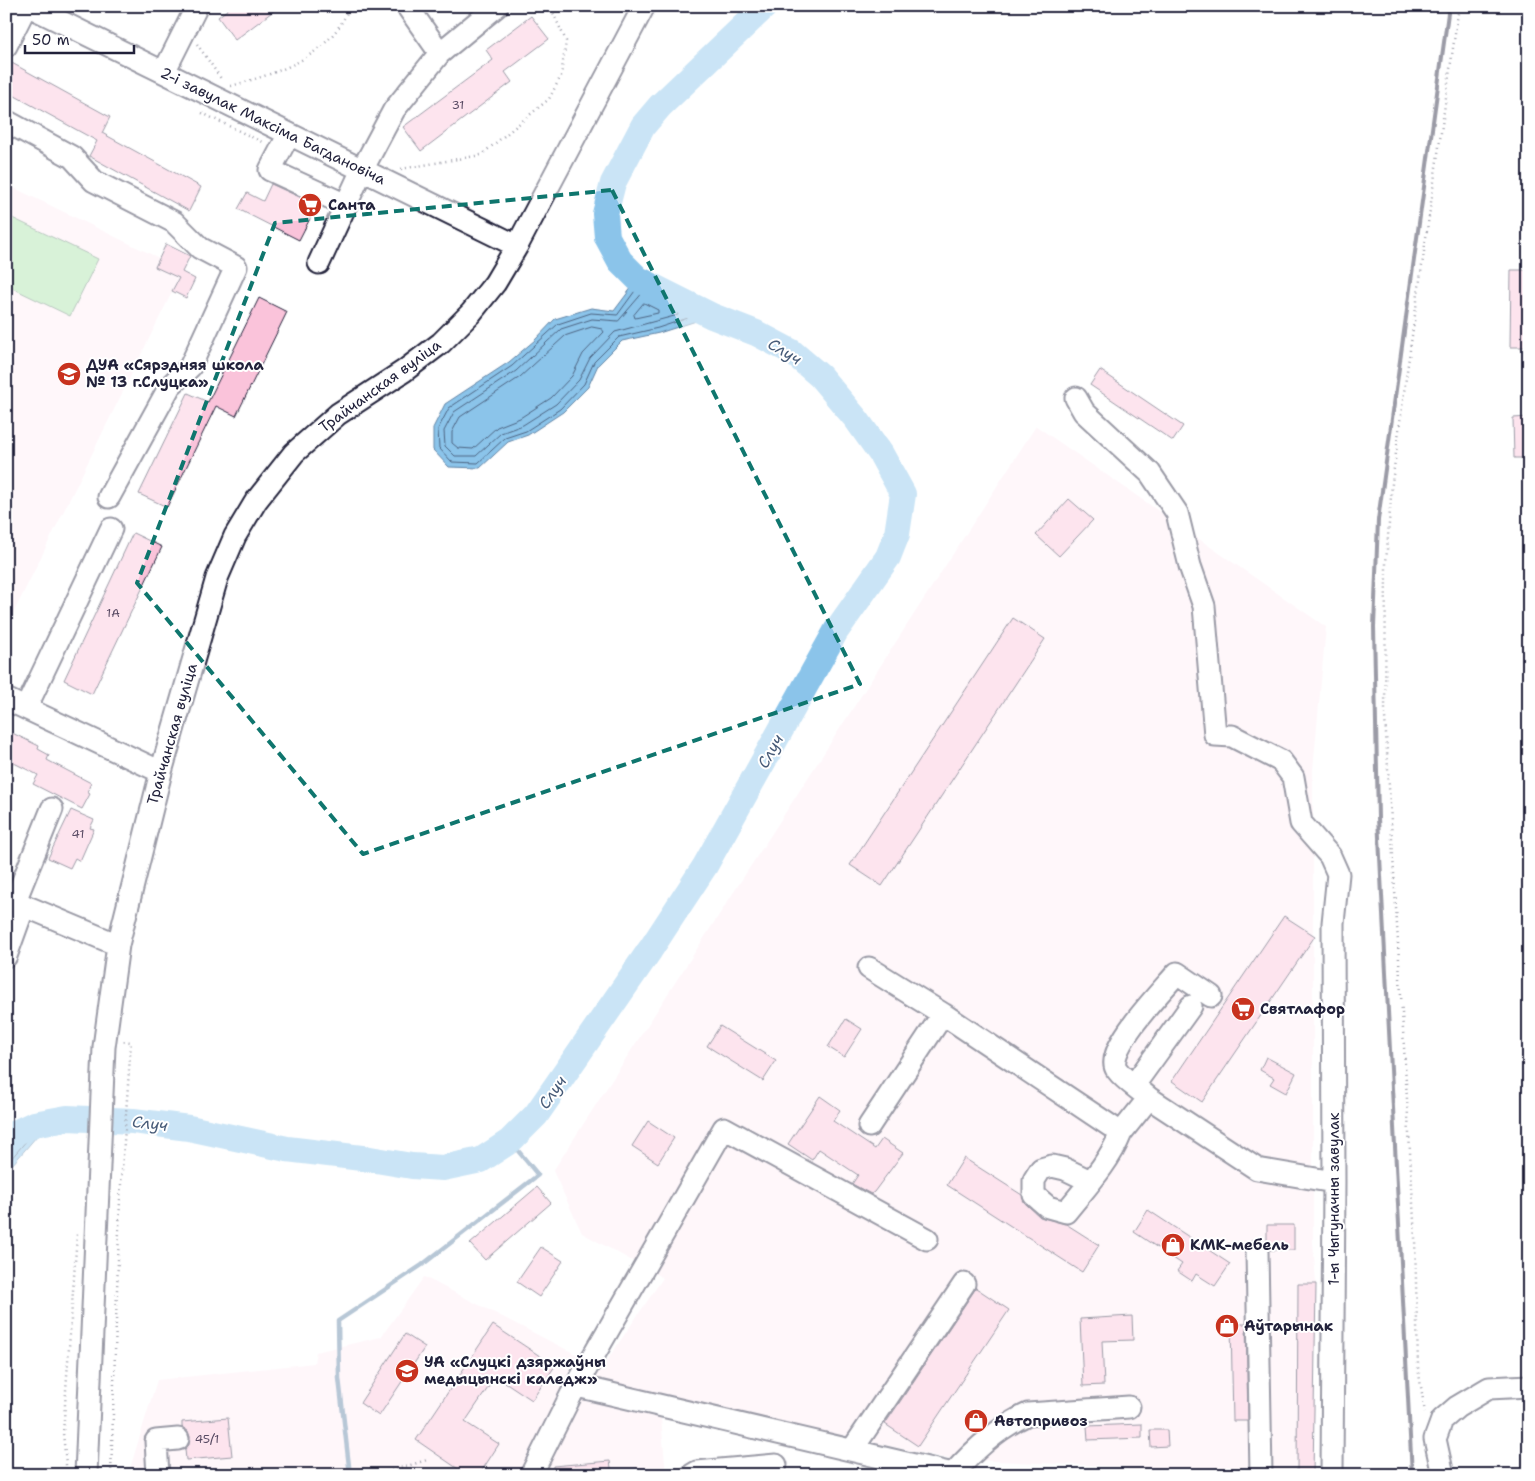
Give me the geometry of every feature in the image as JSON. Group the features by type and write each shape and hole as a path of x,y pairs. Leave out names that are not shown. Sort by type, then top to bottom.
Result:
{"street":[{"path":"164,72 197,6"},
{"path":"407,6 440,53"},
{"path":"319,263 362,170 394,110 440,53 497,6"},
{"name":"Трайчанская вуліца","path":"86,1475 104,1047 118,945 160,772 217,578 235,536 256,501 294,453 313,434 338,414 404,371 441,343 471,313 495,283 517,246 644,6"},
{"path":"6,46 37,8"},
{"name":"2-і завулак Максіма Багдановіча","path":"37,8 517,246"},
{"path":"6,121 72,157 94,181 174,222 200,248 236,267 190,367 170,386 109,497"},
{"path":"289,134 270,170 346,205"},
{"name":"1-ы Чыгуначны завулак","path":"1076,398 1084,412 1150,473 1177,513 1190,566 1204,606 1215,735 1232,736 1281,761 1293,777 1302,823 1330,856 1338,874 1333,922 1332,1475"},
{"path":"26,708 111,529"},
{"path":"6,699 160,772"},
{"path":"6,956 15,902 52,809"},
{"path":"15,902 118,945"},
{"path":"869,968 943,1014 1121,1133"},
{"path":"1211,996 1177,973 1125,1035 1113,1058 1116,1069 1141,1091 1257,1169 1334,1182"},
{"path":"1090,1181 1113,1153 1141,1091 1191,1006"},
{"path":"870,1126 943,1014"},
{"path":"531,1475 576,1386 724,1128 927,1239"},
{"path":"1257,1251 1261,1475"},
{"path":"852,1450 964,1284"},
{"path":"576,1386 954,1474 996,1432 1028,1414 1129,1406"},
{"path":"1443,1475 1435,1439 1442,1420 1473,1396 1489,1388 1529,1386"},
{"path":"158,1475 156,1441 178,1439"},
{"path":"692,1475 697,1472 776,1465"}],"path":[{"path":"186,28 227,87 279,73 322,47 344,21 350,6"},
{"path":"388,183 393,170 481,155 549,99 561,76 566,41 550,6"},
{"path":"1435,1439 1426,1422 1418,1366 1415,1238 1385,718 1384,634 1386,563 1392,483 1459,6"},
{"path":"111,1475 120,1199 131,1042"},
{"path":"67,1475 63,1434 77,1231"},
{"path":"377,1475 427,1460"}],"highlighted area":[{"path":"612,190 860,684 363,854 137,583 275,223"}],"shaded area":[{"name":"ДУА «Сярэдняя школа № 13 г.Слуцка»","path":"6,184 159,258 155,267 179,278 6,628"},
{"path":"1036,426 1326,627 1313,770 1313,1241 1316,1284 1313,1475 1129,1475 1127,1467 949,1459 593,1381 663,1278 582,1233 553,1171"},
{"name":"УА «Слуцкі дзяржаўны медыцынскі каледж»","path":"424,1277 583,1358 571,1395 661,1418 666,1475 128,1475 157,1380 314,1363 316,1352 381,1337"}],"green space":[{"path":"6,215 98,259 70,316 6,285"}],"water":[{"path":"638,279 712,316 659,333 622,341 598,365 588,387 563,412 528,435 508,442 480,468 449,467 433,450 433,428 445,404 509,362 535,340 555,319 591,308 614,311"},
{"path":"69,1112 71,1128 37,1136 12,1165 6,1165 6,1124"}],"building":[{"path":"232,6 280,6 235,40 218,17"},
{"path":"531,16 549,39 505,72 512,82 421,151 403,127 493,60 486,50"},
{"path":"10,62 110,117 102,133 201,187 189,211 89,156 97,141 6,91 6,70"},
{"path":"271,184 317,205 299,240 238,209 247,193 263,201"},
{"path":"166,244 190,256 182,272 195,279 186,298 172,291 179,278 155,267"},
{"path":"1511,270 1529,270 1529,347 1510,347"},
{"path":"259,298 287,312 236,416 216,406 167,507 139,494 188,393 208,402"},
{"path":"1100,370 1183,426 1173,441 1090,385"},
{"path":"1529,417 1529,458 1514,458 1513,418"},
{"path":"1069,499 1093,520 1059,556 1036,535"},
{"path":"133,533 162,547 92,694 64,680"},
{"path":"1013,618 1045,639 882,886 850,865"},
{"path":"6,730 39,746 38,749 49,755 47,760 91,783 87,792 90,794 82,809 33,784 38,775 6,759"},
{"path":"71,810 94,820 90,828 94,829 80,861 75,858 70,868 48,858"},
{"name":"Святлафор","path":"1284,916 1315,936 1202,1102 1172,1081"},
{"path":"846,1019 862,1029 844,1057 828,1047"},
{"path":"720,1026 776,1061 763,1081 707,1046"},
{"path":"1266,1057 1296,1073 1286,1093 1270,1084 1274,1078 1260,1070"},
{"path":"820,1096 840,1110 833,1121 875,1149 882,1139 903,1153 871,1194 852,1184 858,1175 819,1149 812,1160 788,1144"},
{"path":"648,1121 674,1138 658,1163 632,1146"},
{"path":"964,1158 1022,1195 1026,1204 1040,1217 1066,1224 1099,1245 1082,1272 947,1185"},
{"path":"537,1187 551,1203 485,1260 470,1244"},
{"path":"1148,1210 1230,1264 1215,1286 1196,1274 1192,1281 1177,1271 1182,1264 1134,1232"},
{"path":"1267,1225 1294,1225 1294,1250 1269,1250"},
{"path":"541,1247 563,1261 539,1297 517,1282"},
{"path":"1298,1284 1316,1284 1313,1475 1297,1475"},
{"path":"976,1288 1009,1310 918,1446 885,1424"},
{"path":"1132,1316 1133,1340 1102,1341 1104,1385 1083,1386 1080,1319"},
{"path":"1231,1324 1246,1324 1248,1421 1233,1421"},
{"path":"493,1325 555,1366 532,1400 496,1376 465,1422 499,1444 479,1475 467,1475 416,1440"},
{"path":"405,1334 425,1347 379,1416 360,1403"},
{"path":"228,1418 232,1456 186,1460 185,1449 189,1445 190,1437 188,1431 182,1427 182,1422"},
{"path":"1142,1424 1142,1438 1088,1440 1087,1426"},
{"path":"1150,1430 1167,1430 1168,1446 1151,1447"},
{"path":"610,1461 612,1475 553,1475 553,1466"}],"waterway":[{"name":"Случ","path":"6,1137 34,1124 67,1118 133,1121 189,1128 287,1149 412,1166 443,1168 481,1160 510,1141 536,1115 650,950 705,866 836,631 888,557 897,534 903,494 881,454 857,420 820,376 792,352 756,333 712,316 638,279 620,261 607,237 605,214 613,183 643,126 660,106 765,6"},
{"path":"350,1475 339,1378 338,1321 422,1265 538,1175 510,1141"}],"railway":[{"path":"1412,1475 1378,818 1374,627 1378,520 1449,6"}],"place":[{"name":"Санта","path":"310,205"},
{"name":"ДУА «Сярэдняя школа № 13 г.Слуцка»","path":"69,374"},
{"name":"Святлафор","path":"1243,1009"},
{"name":"КМК-мебель","path":"1173,1245"},
{"name":"Аўтарынак","path":"1227,1326"},
{"name":"УА «Слуцкі дзяржаўны медыцынскі каледж»","path":"407,1371"},
{"name":"Автопривоз","path":"976,1421"}]}
